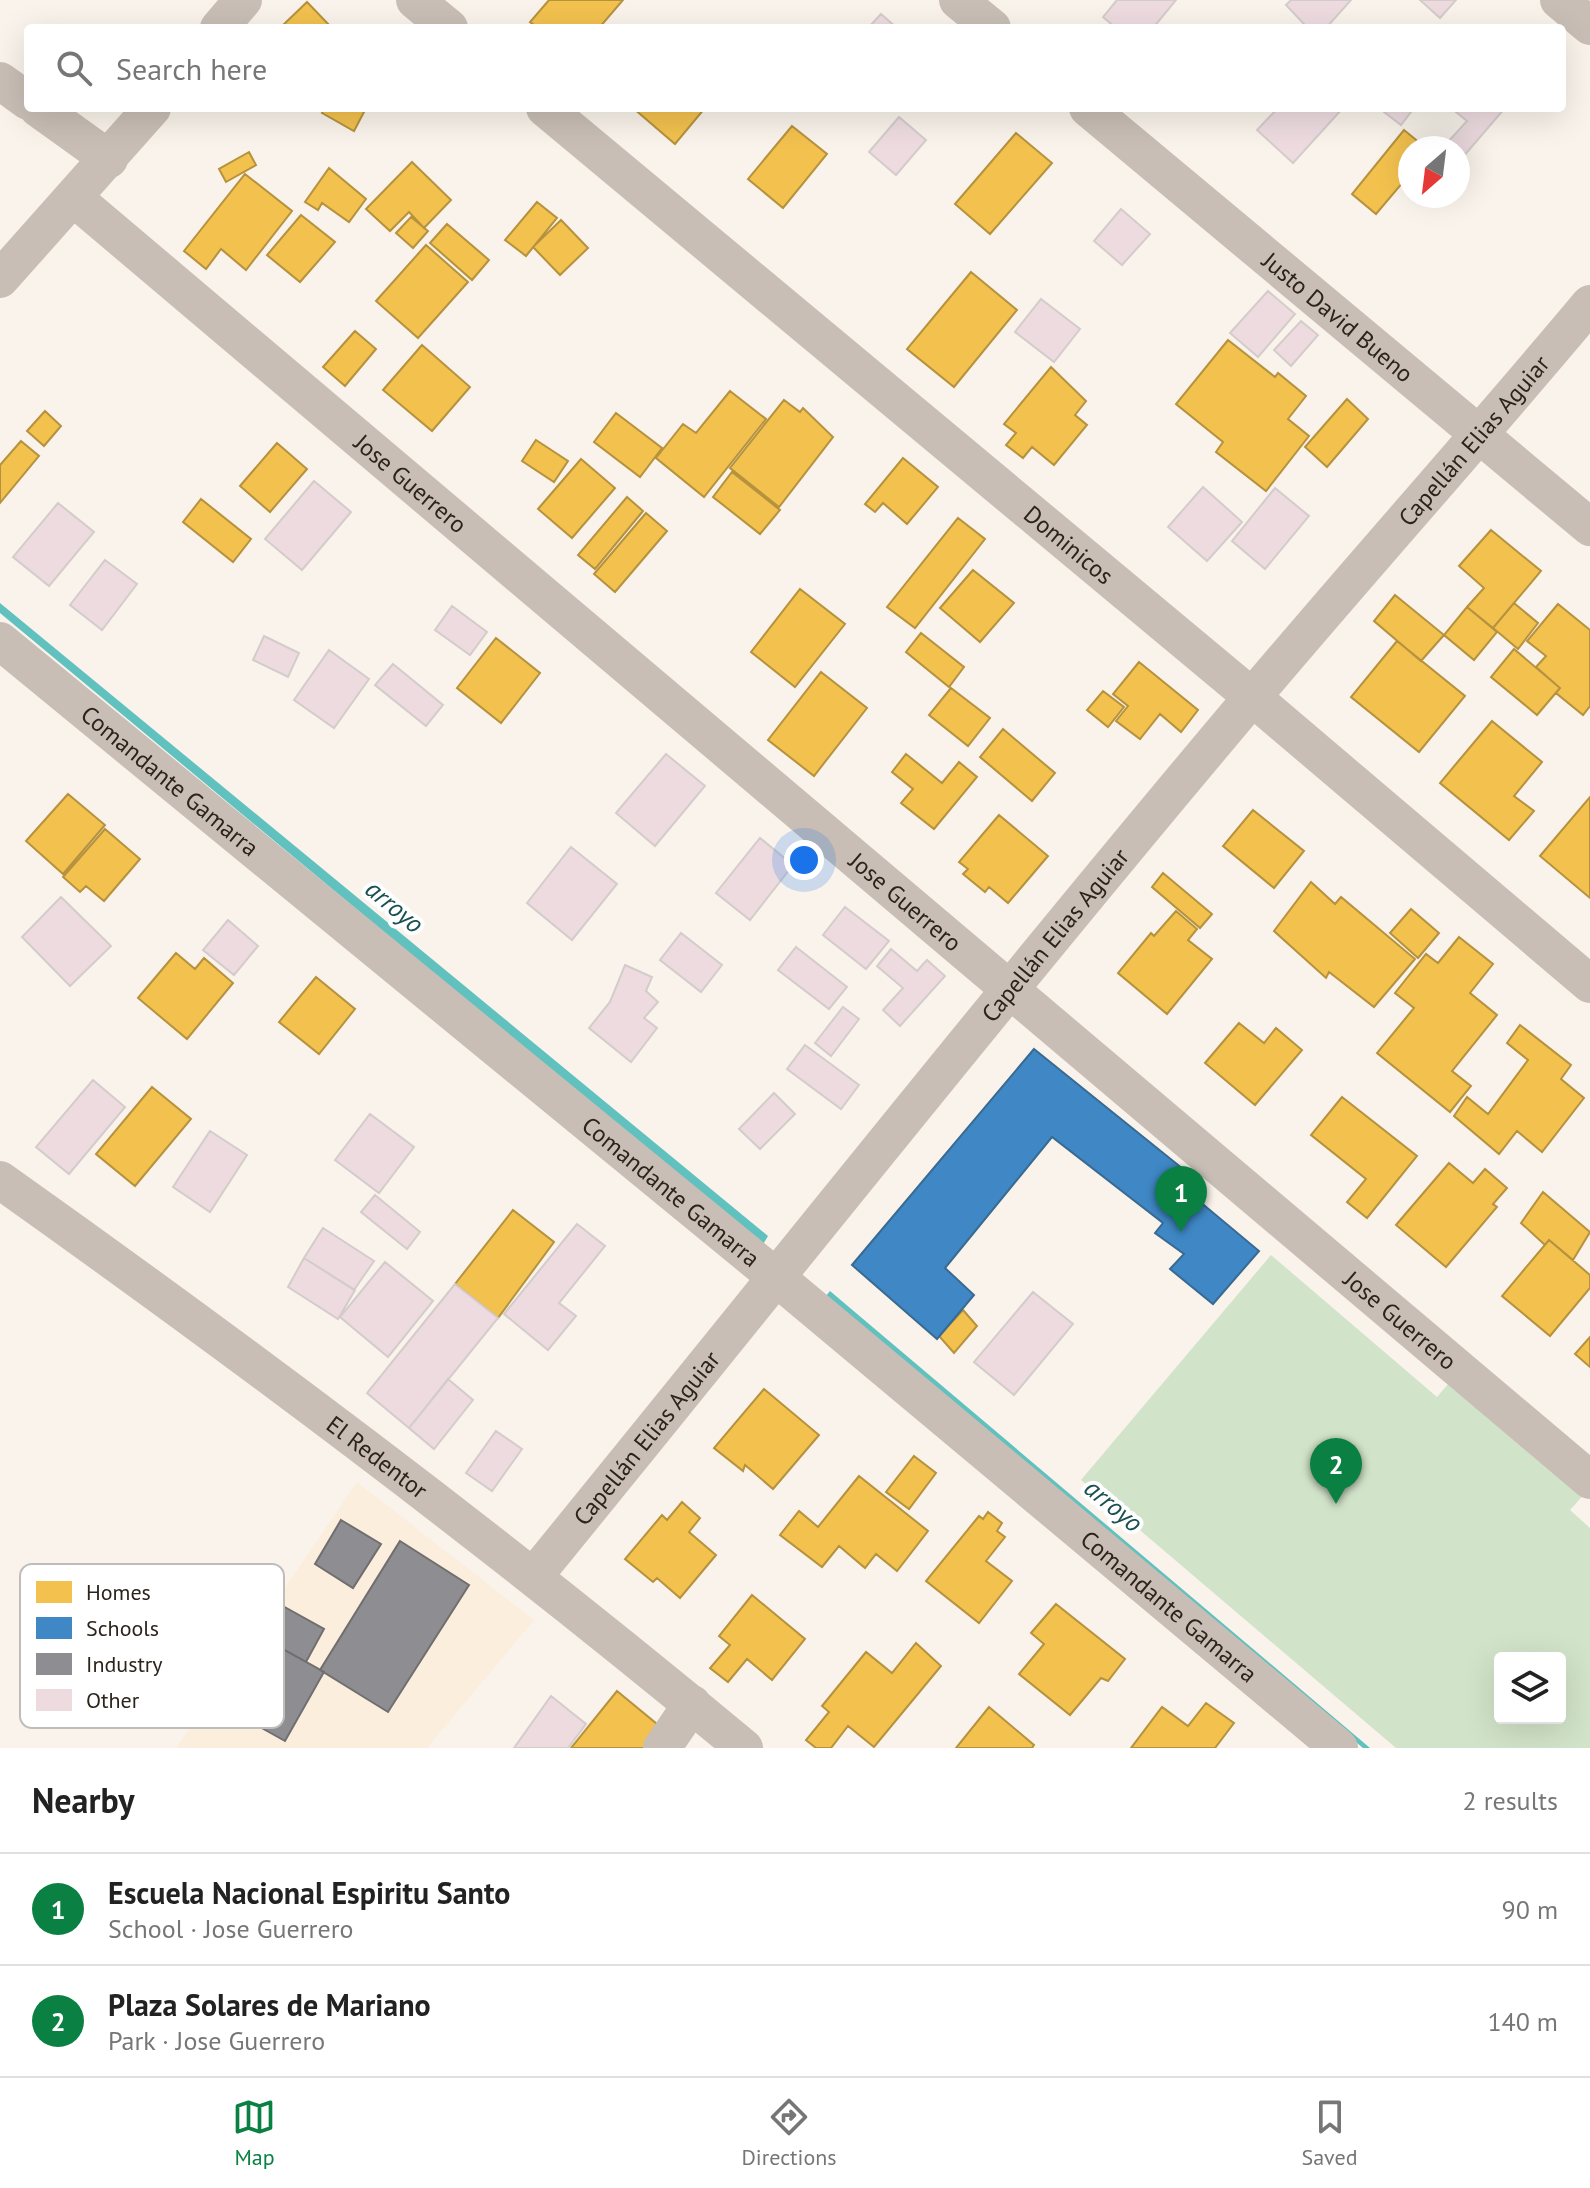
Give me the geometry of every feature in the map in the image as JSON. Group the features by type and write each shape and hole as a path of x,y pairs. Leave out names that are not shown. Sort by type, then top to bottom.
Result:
{"street":[{"path":"222,24 243,0"},
{"path":"415,0 444,24"},
{"path":"958,0 987,24"},
{"path":"1559,0 1590,26"},
{"path":"0,81 24,98"},
{"path":"44,112 109,159"},
{"path":"0,279 75,199 149,112"},
{"name":"Dominicos","path":"550,112 1252,697 1590,984"},
{"name":"Justo David Bueno","path":"1093,112 1590,527"},
{"name":"Jose Guerrero","path":"75,199 1590,1480"},
{"name":"Capellán Elias Aguiar","path":"534,1576 1009,988 1252,697 1481,435 1590,304"},
{"name":"Comandante Gamarra","path":"0,641 777,1278 1339,1748"},
{"name":"El Redentor","path":"0,1180 175,1304 534,1576 744,1748"},
{"path":"662,1748 692,1704"}],"shaded area":[{"path":"357,1482 534,1620 427,1748 176,1748 190,1728 284,1728 284,1589"}],"green space":[{"path":"1271,1255 1437,1397 1456,1375 1587,1491 1570,1510 1590,1528 1590,1748 1396,1748 1081,1480"}],"water":[{"path":"0,603 768,1236 762,1246 0,613"},
{"path":"830,1291 1370,1748 1363,1748 825,1297"}],"building: Homes":[{"path":"549,0 623,0 602,24 530,22"},
{"path":"307,2 328,24 284,24"},
{"path":"323,112 364,112 354,131"},
{"path":"638,112 702,112 675,144"},
{"path":"792,126 827,154 783,208 748,179"},
{"path":"1016,133 1052,163 990,234 955,204"},
{"path":"1398,137 1398,188 1376,214 1352,194"},
{"path":"249,152 256,165 226,182 219,169"},
{"path":"412,162 451,200 424,228 409,212 390,231 366,209"},
{"path":"329,168 366,199 349,222 322,203 318,210 305,202"},
{"path":"245,174 292,211 246,270 221,249 206,269 184,251"},
{"path":"537,202 557,218 526,256 505,240"},
{"path":"301,215 335,242 300,282 267,255"},
{"path":"411,217 428,231 413,248 396,233"},
{"path":"561,220 588,248 560,275 533,247"},
{"path":"447,224 489,260 472,280 430,243"},
{"path":"426,245 468,282 418,338 376,301"},
{"path":"971,272 1017,310 954,387 907,349"},
{"path":"355,331 376,349 345,386 323,367"},
{"path":"1228,340 1275,377 1278,373 1306,396 1288,419 1309,436 1266,491 1216,452 1223,442 1176,404"},
{"path":"422,345 470,387 432,431 383,390"},
{"path":"1051,367 1086,401 1075,415 1087,425 1054,465 1032,447 1023,458 1006,445 1016,433 1004,424"},
{"path":"730,391 766,419 704,497 656,458 683,424 696,433"},
{"path":"1347,399 1368,419 1327,467 1305,447"},
{"path":"784,400 800,412 803,408 833,437 779,507 730,468"},
{"path":"45,411 61,426 44,446 27,431"},
{"path":"616,413 662,448 640,477 594,442"},
{"path":"536,440 568,461 554,482 522,461"},
{"path":"21,441 39,456 0,503 0,465"},
{"path":"277,443 307,469 270,512 240,486"},
{"path":"903,458 938,487 907,524 883,503 875,512 865,504"},
{"path":"581,459 615,488 572,538 538,509"},
{"path":"732,472 780,510 760,534 713,497"},
{"path":"627,497 643,511 595,569 578,555"},
{"path":"201,499 251,539 233,562 183,522"},
{"path":"646,513 667,531 615,592 594,574"},
{"path":"958,518 985,539 915,628 887,607"},
{"path":"1491,530 1541,571 1493,628 1467,607 1484,588 1459,566"},
{"path":"973,570 1014,603 980,642 940,608"},
{"path":"800,589 845,624 795,687 751,652"},
{"path":"1395,595 1444,635 1421,661 1374,621"},
{"path":"1514,603 1538,623 1518,649 1493,628"},
{"path":"1558,604 1590,630 1590,706 1583,715 1556,693 1560,688 1536,667 1546,656 1527,641"},
{"path":"1467,607 1497,632 1474,660 1444,635"},
{"path":"921,633 964,667 949,687 906,652"},
{"path":"496,638 540,673 501,723 457,688"},
{"path":"1397,641 1465,696 1419,752 1351,697"},
{"path":"1514,649 1560,688 1537,715 1491,677"},
{"path":"1139,662 1198,710 1181,732 1160,714 1140,739 1116,721 1128,706 1113,694"},
{"path":"821,672 867,708 814,776 768,740"},
{"path":"951,688 990,718 968,746 929,715"},
{"path":"1103,691 1124,707 1108,727 1087,710"},
{"path":"1492,721 1542,762 1514,796 1534,811 1509,840 1440,783"},
{"path":"1003,729 1055,773 1032,801 980,757"},
{"path":"906,754 942,783 959,762 977,777 934,829 901,803 913,789 892,772"},
{"path":"68,794 105,825 63,874 26,841"},
{"path":"1590,797 1590,898 1540,856"},
{"path":"1253,810 1304,851 1274,888 1223,846"},
{"path":"999,815 1048,856 1008,903 989,887 985,892 963,874 968,869 959,862"},
{"path":"105,829 140,859 104,901 86,886 80,892 63,877"},
{"path":"1163,873 1212,914 1200,928 1152,887"},
{"path":"1311,882 1335,904 1341,897 1415,959 1374,1007 1329,972 1326,978 1274,931"},
{"path":"1411,909 1439,933 1418,958 1390,933"},
{"path":"1176,911 1197,929 1188,940 1212,959 1167,1014 1118,973 1151,933 1154,936"},
{"path":"1459,937 1493,964 1470,993 1497,1015 1452,1071 1471,1086 1450,1112 1377,1053 1414,1008 1395,993 1426,954 1438,963"},
{"path":"176,953 195,969 204,958 233,983 187,1039 138,998"},
{"path":"316,977 355,1009 319,1054 279,1022"},
{"path":"1239,1023 1264,1043 1276,1028 1302,1050 1255,1105 1205,1063"},
{"path":"1520,1025 1571,1065 1561,1079 1584,1098 1542,1152 1517,1131 1499,1154 1454,1116 1467,1097 1488,1114 1528,1060 1507,1043"},
{"path":"152,1087 191,1119 135,1186 96,1154"},
{"path":"1342,1097 1417,1156 1367,1218 1347,1202 1366,1179 1311,1135"},
{"path":"1449,1163 1473,1183 1485,1169 1507,1188 1493,1204 1497,1207 1446,1267 1396,1225"},
{"path":"1543,1192 1590,1232 1573,1260 1549,1240 1545,1245 1521,1223"},
{"path":"513,1210 554,1242 498,1318 455,1284"},
{"path":"1549,1240 1590,1275 1590,1288 1550,1336 1502,1296"},
{"path":"963,1310 977,1326 954,1353 939,1336"},
{"path":"1590,1337 1590,1367 1575,1354"},
{"path":"764,1389 819,1435 773,1489 745,1465 743,1471 714,1448"},
{"path":"914,1456 936,1473 909,1509 886,1492"},
{"path":"859,1476 928,1531 897,1571 876,1554 865,1568 839,1546 822,1567 780,1535 799,1511 818,1527"},
{"path":"682,1502 700,1518 689,1532 716,1555 680,1598 657,1578 653,1582 625,1559 662,1515 667,1520"},
{"path":"988,1512 1002,1523 997,1531 1005,1537 986,1561 1012,1581 979,1623 926,1581 979,1516 983,1519"},
{"path":"752,1595 805,1639 772,1680 747,1659 728,1682 710,1668 730,1645 719,1636"},
{"path":"1056,1604 1125,1659 1108,1681 1101,1678 1070,1715 1019,1674 1044,1644 1031,1633"},
{"path":"916,1643 941,1666 874,1747 848,1726 831,1748 816,1748 806,1740 829,1712 822,1706 866,1652 892,1673"},
{"path":"617,1691 663,1729 647,1748 571,1748"},
{"path":"1206,1703 1234,1723 1215,1748 1131,1748 1162,1707 1188,1726"},
{"path":"989,1707 1034,1745 1032,1748 956,1748"}],"building: Schools":[{"path":"1034,1049 1203,1185 1193,1196 1259,1251 1213,1304 1170,1269 1184,1254 1155,1233 1163,1223 1052,1137 945,1268 974,1295 937,1339 852,1265"}],"building: Industry":[{"path":"341,1520 381,1544 353,1588 315,1564"},
{"path":"400,1541 469,1585 388,1712 320,1670"},
{"path":"284,1607 324,1629 306,1662 284,1650"},
{"path":"284,1650 324,1672 285,1741 262,1728 284,1728"}],"building: Other":[{"path":"1117,0 1176,0 1156,24 1111,24 1103,17"},
{"path":"1291,0 1351,0 1330,24 1304,24 1286,5"},
{"path":"1420,0 1456,0 1440,18"},
{"path":"881,14 892,24 872,24"},
{"path":"1274,112 1339,112 1293,163 1257,130"},
{"path":"1384,112 1411,112 1401,125"},
{"path":"1456,112 1502,112 1470,149 1470,136 1453,136 1467,121"},
{"path":"899,117 926,140 896,175 869,152"},
{"path":"1121,209 1150,234 1122,265 1094,241"},
{"path":"1268,291 1295,314 1258,357 1230,333"},
{"path":"1041,299 1080,329 1054,362 1015,332"},
{"path":"1301,321 1318,335 1291,366 1274,350"},
{"path":"314,481 351,512 302,570 265,539"},
{"path":"1203,487 1242,522 1207,561 1168,527"},
{"path":"1275,488 1309,516 1265,569 1232,541"},
{"path":"58,503 94,532 49,586 13,557"},
{"path":"105,560 137,584 102,630 70,605"},
{"path":"452,606 487,632 470,655 435,630"},
{"path":"264,636 299,653 288,677 253,660"},
{"path":"329,650 369,679 334,728 294,700"},
{"path":"393,664 443,705 426,726 375,685"},
{"path":"666,754 705,786 655,846 616,813"},
{"path":"760,838 793,865 750,920 716,893"},
{"path":"571,847 617,884 572,940 527,903"},
{"path":"61,897 111,946 70,986 22,937"},
{"path":"845,907 889,941 866,969 823,935"},
{"path":"228,920 258,946 234,975 203,950"},
{"path":"681,933 722,965 701,992 660,960"},
{"path":"796,947 847,987 829,1009 778,970"},
{"path":"891,949 917,971 927,960 945,976 900,1026 883,1010 903,988 877,966"},
{"path":"625,965 652,977 646,991 658,1002 644,1018 657,1028 631,1062 589,1028 610,1002"},
{"path":"843,1007 859,1019 831,1056 815,1043"},
{"path":"805,1045 859,1085 841,1109 787,1069"},
{"path":"93,1080 125,1107 69,1174 36,1147"},
{"path":"774,1093 795,1114 760,1149 739,1129"},
{"path":"370,1114 414,1147 379,1193 335,1160"},
{"path":"210,1131 247,1155 210,1212 173,1187"},
{"path":"375,1195 420,1232 407,1249 361,1212"},
{"path":"577,1224 605,1246 559,1303 576,1316 548,1350 504,1314"},
{"path":"323,1228 374,1261 354,1290 304,1258"},
{"path":"304,1258 355,1290 338,1319 288,1287"},
{"path":"385,1262 433,1301 388,1357 340,1317"},
{"path":"455,1284 498,1318 409,1428 367,1393"},
{"path":"1033,1292 1073,1324 1014,1395 974,1362"},
{"path":"448,1379 473,1400 434,1449 409,1428"},
{"path":"496,1431 522,1449 492,1491 466,1473"},
{"path":"551,1696 586,1724 568,1748 514,1748"}],"place":[{"name":"Escuela Nacional Espiritu Santo","path":"1181,1232"},
{"name":"Plaza Solares de Mariano","path":"1336,1504"}],"water label":[{"name":"arroyo","path":"395,906"},
{"name":"arroyo","path":"1114,1505"}]}
